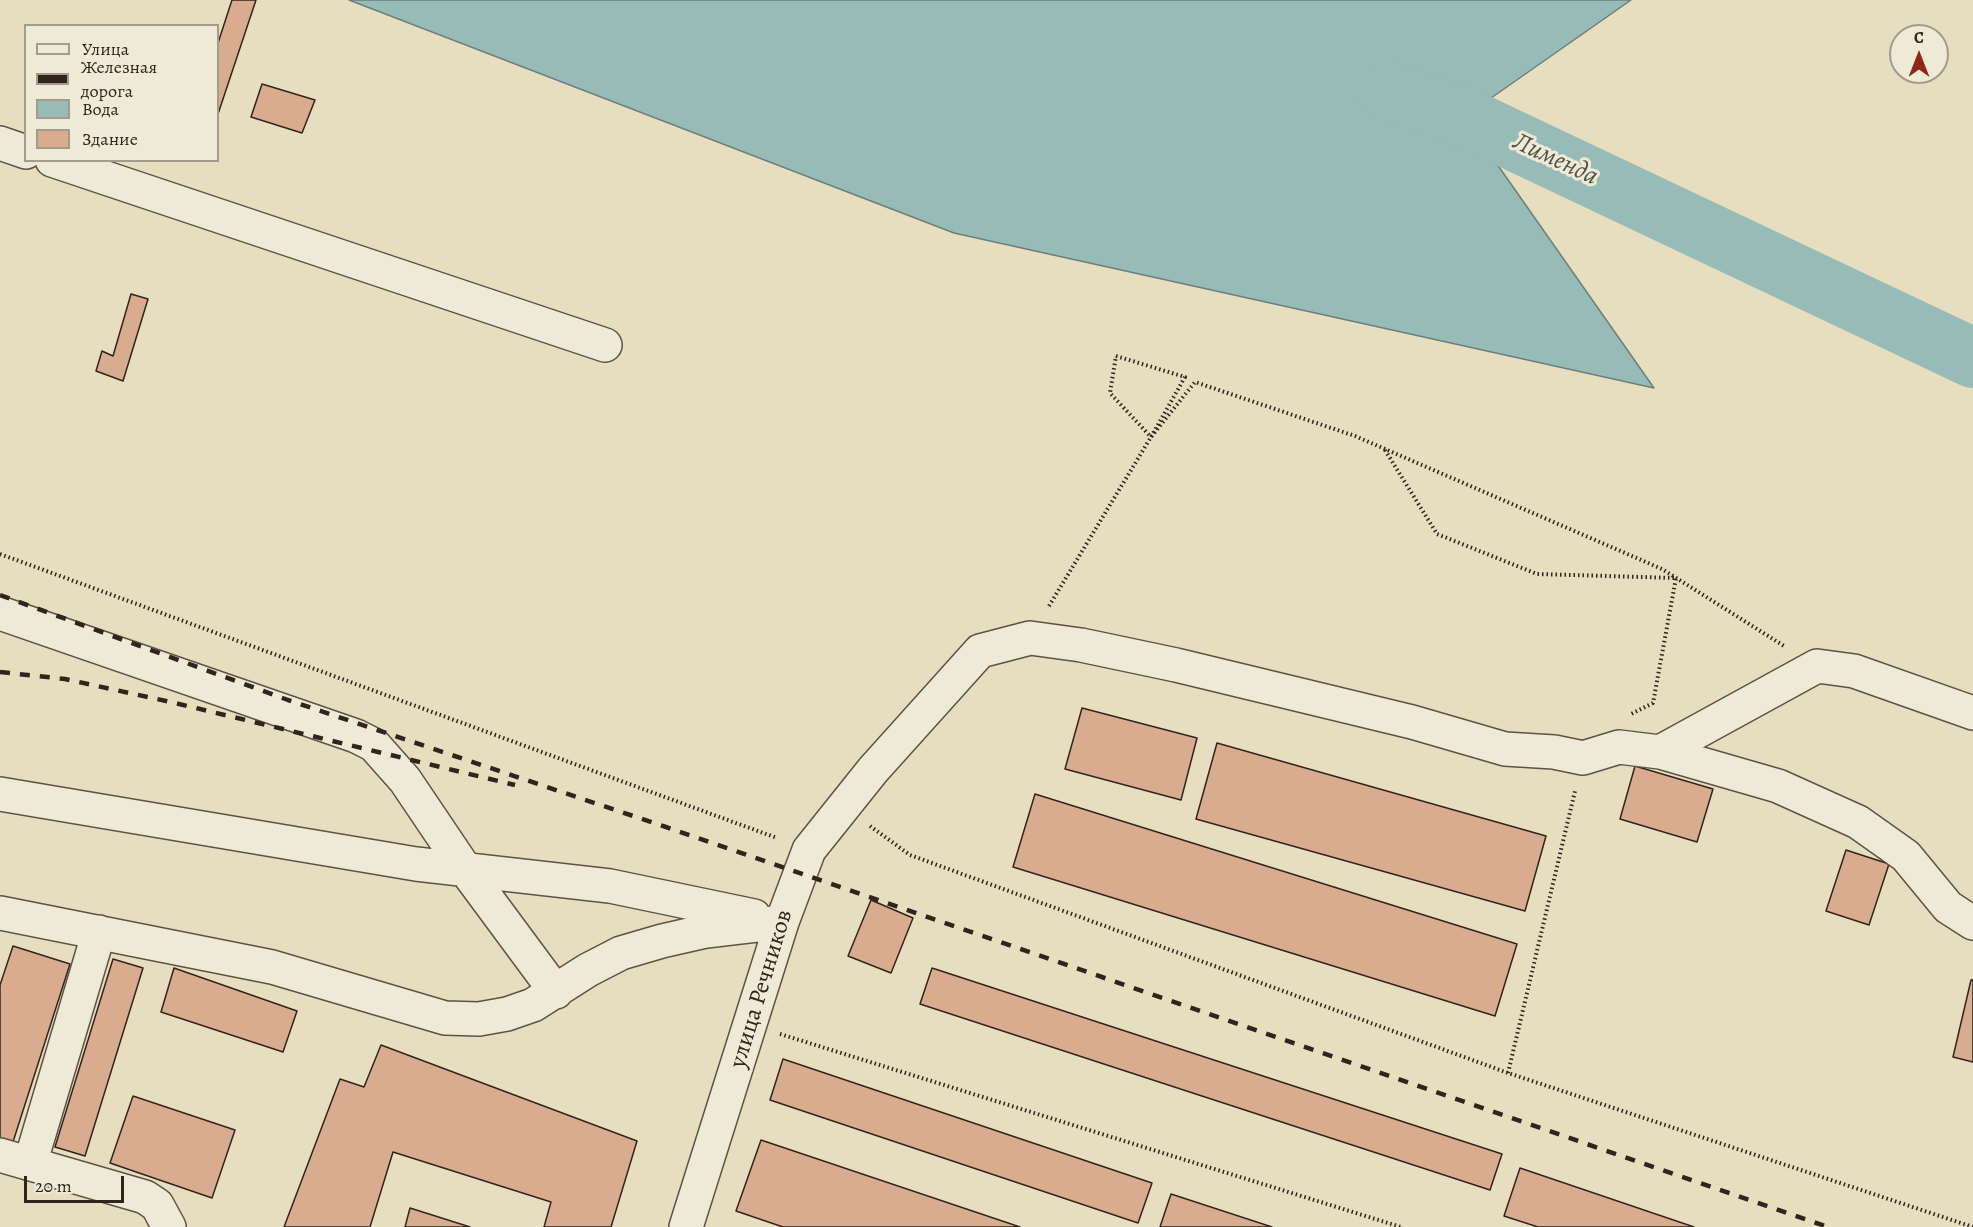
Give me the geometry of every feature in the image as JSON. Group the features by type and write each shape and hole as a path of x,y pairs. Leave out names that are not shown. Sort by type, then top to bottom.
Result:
{"street":[{"path":"0,143 24,151"},
{"path":"58,162 604,345"},
{"path":"0,613 374,745 405,780 465,869 556,992"},
{"path":"1030,638 1081,645 1176,665 1412,722 1505,749 1554,752 1583,758 1619,747 1660,752 1778,786 1858,822 1906,856 1948,907 1973,923"},
{"name":"улица Речников","path":"686,1227 782,922 809,850 873,770 980,651 1030,638"},
{"path":"1660,752 1817,666 1854,671 1973,713"},
{"path":"0,794 416,864 610,886 782,922"},
{"path":"0,913 272,967 445,1018 479,1019 507,1014 533,1005 588,970 621,953 662,940 706,931 782,922"},
{"path":"99,932 15,1160 145,1197 157,1205 169,1227"}],"path":[{"path":"1030,638 1151,437 1185,376 1116,356 1110,393 1151,437"},
{"path":"1151,437 1195,382 1355,436 1662,569 1817,666"},
{"path":"1384,449 1437,534 1537,574 1676,578"},
{"path":"0,554 809,850"},
{"path":"1624,718 1653,703 1676,578"},
{"path":"1508,1073 1583,758"},
{"path":"843,806 910,855 1508,1073 1973,1227"},
{"path":"751,1025 1401,1227"}],"water":[{"path":"349,0 1631,0 1464,117 1654,388 954,233"}],"building":[{"path":"232,0 256,0 219,111 219,40"},
{"path":"262,84 315,100 302,133 251,117"},
{"path":"131,294 148,299 123,381 96,371 102,351 113,356"},
{"path":"1082,708 1197,738 1181,800 1065,769"},
{"path":"1217,743 1546,836 1525,911 1196,819"},
{"path":"1635,766 1713,789 1697,842 1620,819"},
{"path":"1035,794 1517,944 1495,1016 1013,867"},
{"path":"1846,850 1889,864 1869,925 1826,911"},
{"path":"871,900 913,918 891,973 848,956"},
{"path":"13,946 70,964 12,1145 0,1141 0,985"},
{"path":"113,959 143,968 85,1156 55,1147"},
{"path":"174,968 297,1011 283,1052 161,1012"},
{"path":"932,968 1502,1154 1490,1190 920,1004"},
{"path":"1971,980 1973,980 1973,1062 1953,1057"},
{"path":"381,1045 637,1141 611,1227 544,1227 551,1202 393,1152 370,1227 284,1227 340,1079 364,1087"},
{"path":"783,1059 1152,1183 1138,1223 770,1100"},
{"path":"133,1096 235,1130 212,1198 110,1163"},
{"path":"761,1140 1020,1227 783,1227 736,1211"},
{"path":"1520,1168 1694,1227 1538,1227 1504,1216"},
{"path":"1171,1194 1272,1227 1160,1227"},
{"path":"410,1208 470,1227 405,1227"}],"waterway":[{"name":"Лименда","path":"1386,91 1464,117 1973,358"}],"railway":[{"path":"0,595 288,700 666,827 1828,1227"},
{"path":"0,672 65,679 175,703 515,785"}]}
